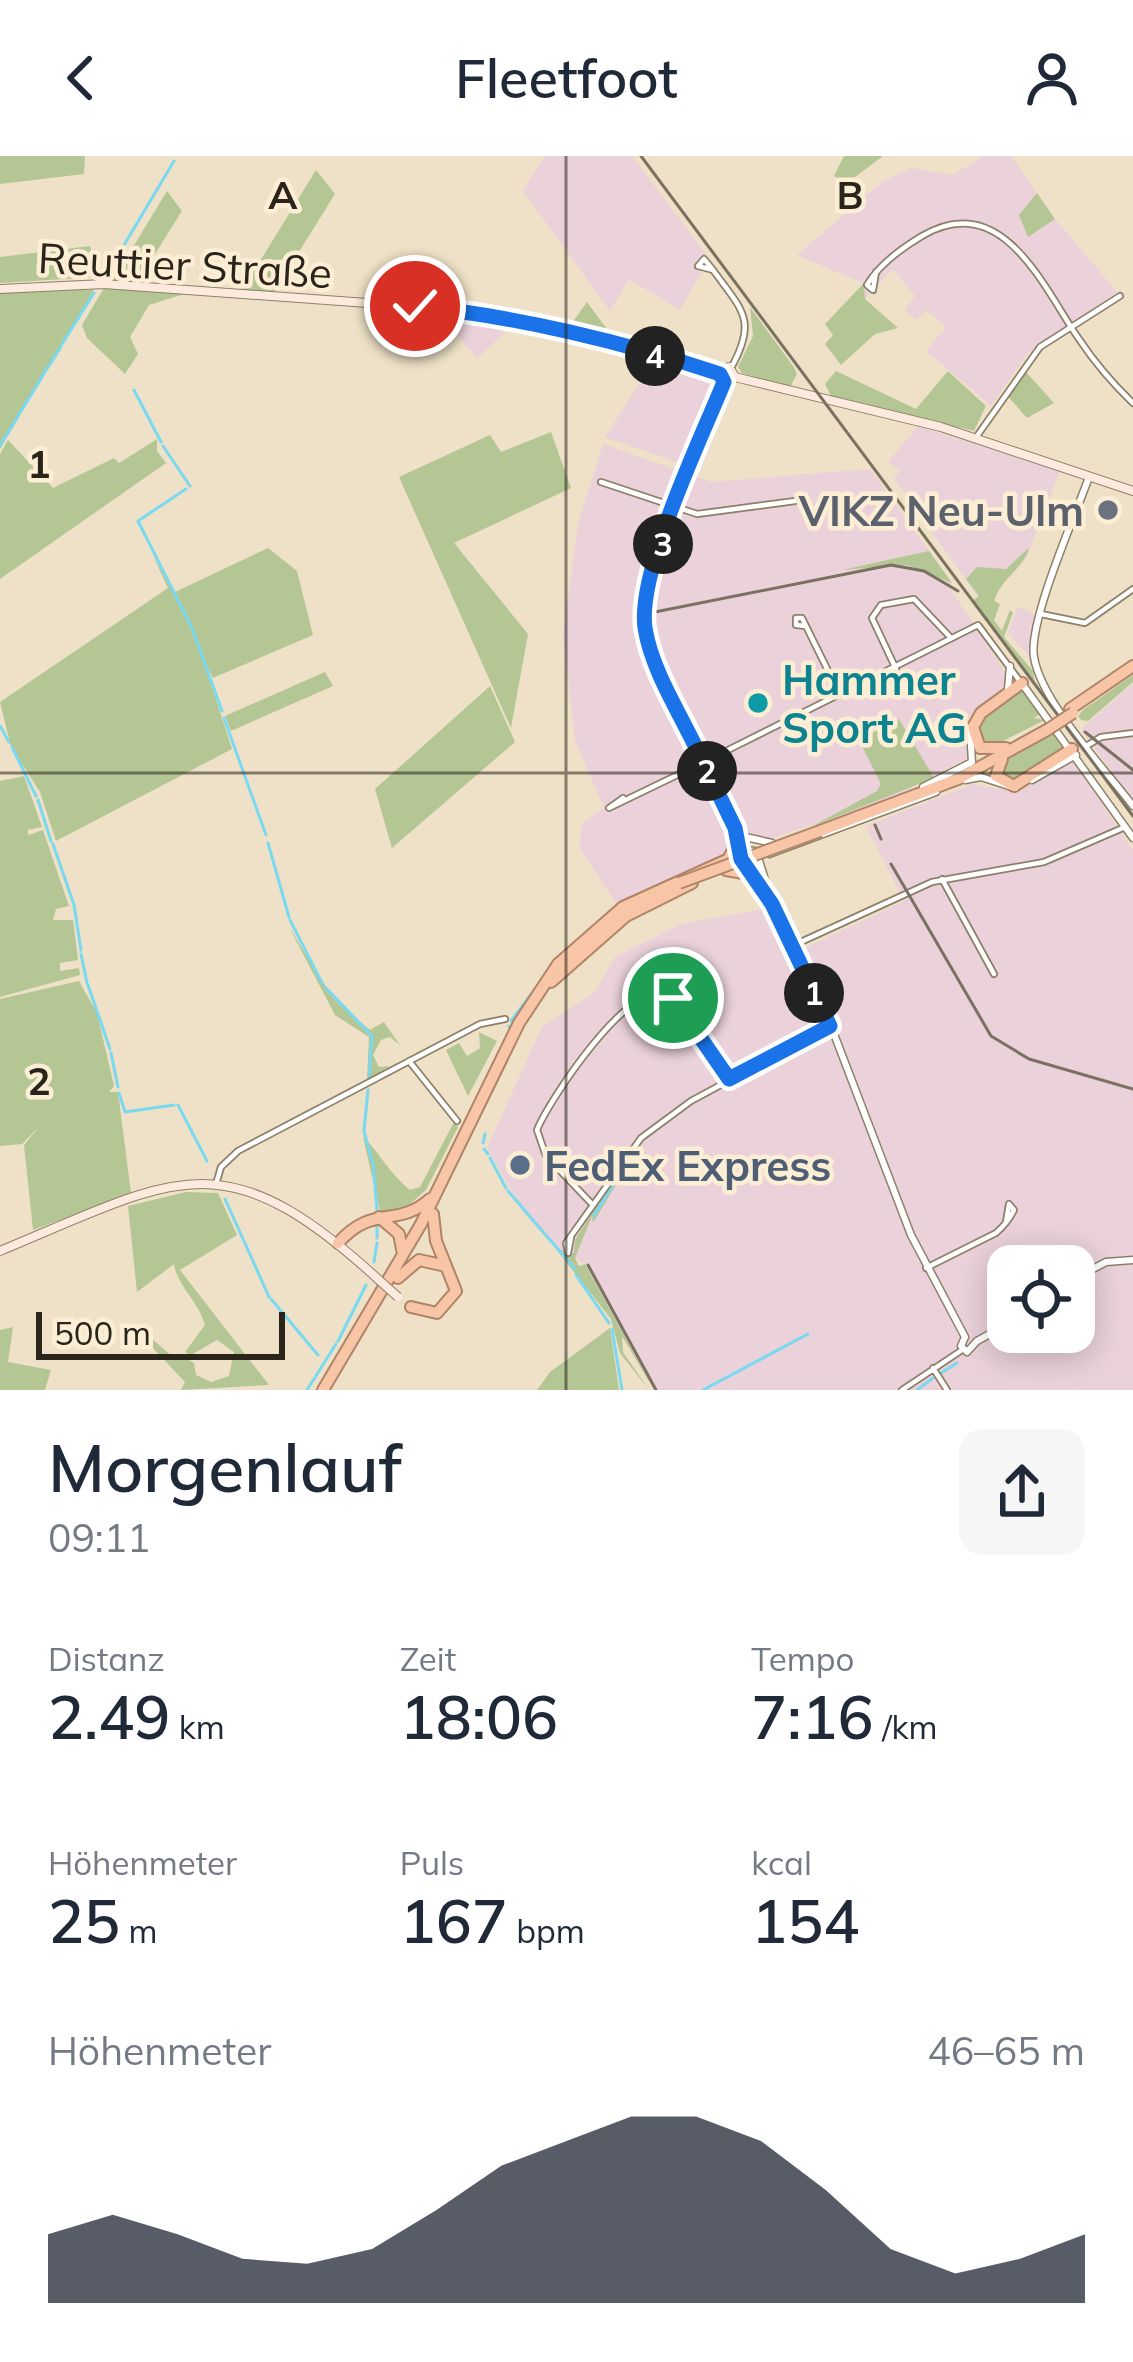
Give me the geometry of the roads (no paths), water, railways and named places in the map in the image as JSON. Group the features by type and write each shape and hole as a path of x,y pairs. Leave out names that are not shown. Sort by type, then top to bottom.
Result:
{"highway":[{"path":"953,779 1006,752 1133,669"},
{"path":"1006,752 980,748 973,727 982,713 1021,681"},
{"path":"1006,752 996,776 1014,786 1074,752"},
{"path":"327,1390 433,1214 549,980 574,952 624,912 679,883 900,801 979,766"},
{"path":"327,1390 437,1192 510,1039 573,948 622,907 724,866 746,850"},
{"path":"724,866 757,874"},
{"path":"345,1242 376,1216 405,1215 437,1192"},
{"path":"411,1307 430,1314 448,1305 456,1291 453,1272 436,1241 433,1214"},
{"path":"376,1216 399,1234 402,1257"},
{"path":"398,1278 412,1263 428,1259 453,1272"}],"main road":[{"name":"Reuttier Straße","path":"0,289 104,284 436,308 722,378"},
{"path":"722,378 733,373 976,438 1133,491"},
{"path":"0,1251 155,1189 233,1186 289,1207 345,1242 411,1307"}],"street":[{"path":"876,272 929,232 981,228 1025,255 1071,327 1133,403"},
{"path":"713,270 747,322 746,340 733,373"},
{"path":"976,438 1033,355 1120,296"},
{"path":"722,378 648,591 645,625 652,653 830,1026 926,1268 965,1337 963,1350"},
{"path":"1089,477 1041,614 1034,642 1037,669 1133,806"},
{"path":"601,482 674,508 707,514 795,501"},
{"path":"1041,614 1085,623 1133,589"},
{"path":"896,669 872,618 881,604 916,600 951,638"},
{"path":"623,798 896,669 978,625 1133,838"},
{"path":"806,626 840,695"},
{"path":"1008,689 1010,666"},
{"path":"757,874 763,859 953,779 974,759 970,731 975,716 1021,681"},
{"path":"1088,746 1101,737 1133,733"},
{"path":"746,850 953,779 974,777 1014,789 1074,752"},
{"path":"792,946 942,879 1044,862 1125,827"},
{"path":"746,850 772,843"},
{"path":"746,850 776,853"},
{"path":"942,879 994,974"},
{"path":"591,1203 546,1156 537,1130 577,1066 634,1002 654,992 673,998 729,1079"},
{"path":"216,1184 221,1167 238,1151 486,1021 505,1018"},
{"path":"571,1237 641,1138 729,1079 830,1026"},
{"path":"409,1061 458,1121"},
{"path":"926,1268 991,1236 1006,1222"},
{"path":"1095,1268 1133,1260"},
{"path":"902,1390 963,1350 973,1351 976,1341 987,1335"},
{"path":"965,1337 976,1341"},
{"path":"933,1368 947,1390"}],"waterway":[{"path":"108,272 174,161"},
{"path":"62,344 94,293"},
{"path":"43,375 61,347"},
{"path":"18,416 42,377"},
{"path":"134,390 161,442"},
{"path":"0,446 17,418"},
{"path":"163,446 190,486"},
{"path":"186,489 138,521 192,628"},
{"path":"193,631 222,711"},
{"path":"224,718 266,835"},
{"path":"0,726 9,742"},
{"path":"12,747 36,796"},
{"path":"38,800 51,841"},
{"path":"268,843 289,917"},
{"path":"53,844 74,905 81,950"},
{"path":"290,920 322,983"},
{"path":"81,954 87,983"},
{"path":"88,985 110,1049"},
{"path":"325,987 372,1036 369,1076"},
{"path":"511,1021 532,993"},
{"path":"111,1053 118,1087"},
{"path":"368,1090 364,1131 372,1161"},
{"path":"119,1093 125,1112 174,1105"},
{"path":"178,1105 207,1161"},
{"path":"483,1143 485,1134"},
{"path":"484,1149 488,1154"},
{"path":"490,1158 506,1188"},
{"path":"373,1163 377,1210"},
{"path":"594,1216 615,1181"},
{"path":"508,1191 575,1269"},
{"path":"225,1199 243,1239"},
{"path":"377,1224 377,1238"},
{"path":"244,1241 269,1297"},
{"path":"374,1262 377,1243"},
{"path":"576,1275 609,1323"},
{"path":"338,1341 366,1285"},
{"path":"271,1299 318,1355"},
{"path":"612,1329 622,1390"},
{"path":"703,1390 808,1334"},
{"path":"307,1390 336,1344"},
{"path":"941,1373 957,1363"},
{"path":"917,1390 933,1378"}],"railway":[{"path":"641,156 1133,816"},
{"path":"655,612 891,565 924,571 958,591"},
{"path":"1085,732 1133,770"},
{"path":"875,825 881,839"},
{"path":"891,864 991,1036 1029,1059 1133,1089"},
{"path":"588,1265 656,1390"}],"place":[{"name":"VIKZ Neu-Ulm","path":"1108,510"},
{"name":"Hammer Sport AG","path":"758,703"},
{"name":"FedEx Express","path":"520,1165"}]}
